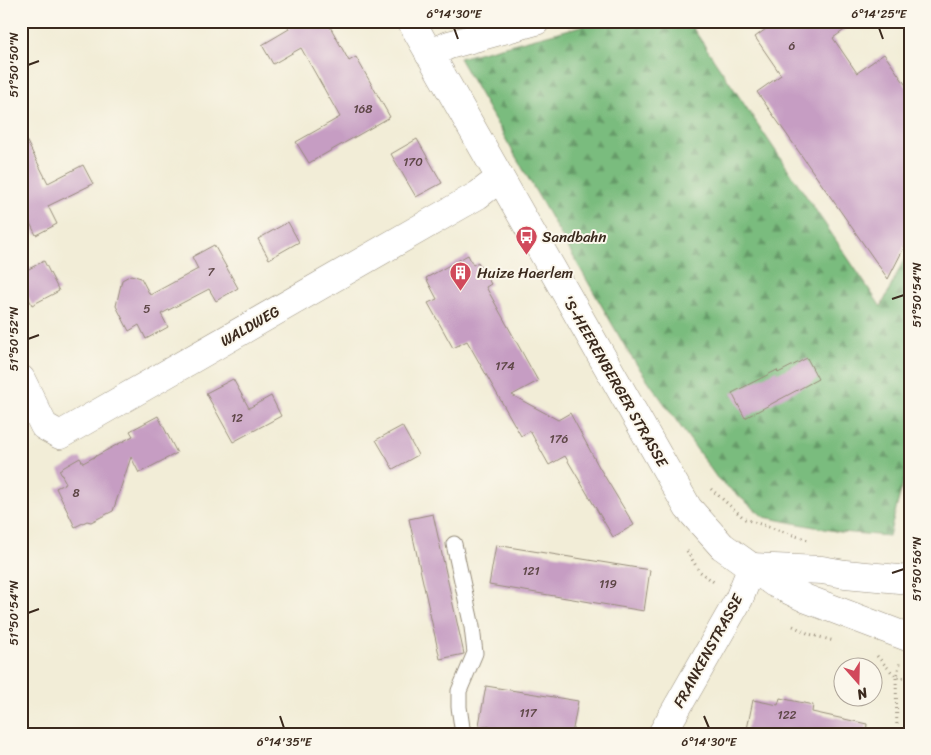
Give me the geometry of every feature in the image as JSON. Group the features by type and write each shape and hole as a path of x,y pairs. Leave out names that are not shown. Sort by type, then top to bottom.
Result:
{"street":[{"name":"'S-HEERENBERGER STRASSE","path":"411,21 688,508 722,546 774,583 807,599 910,638"},
{"path":"429,54 449,45 536,21"},
{"name":"WALDWEG","path":"21,379 44,426 60,435 478,195 500,178"},
{"path":"752,567 822,570 910,580"},
{"name":"FRANKENSTRASSE","path":"662,734 739,599 752,567"}],"lane":[{"path":"454,544 472,627 475,653 459,691 459,708 463,734"}],"path":[{"path":"906,552 910,536"},
{"path":"792,625 809,634 837,643"},
{"path":"875,654 896,677 897,734"},
{"path":"896,677 910,678"}],"green space":[{"path":"601,21 688,21 881,307 910,247 910,456 889,536 840,532 764,517 717,478 630,355 459,58"}],"building":[{"path":"285,21 327,21 349,61 356,57 390,117 309,163 296,142 340,117 301,48 273,64 262,45 289,29"},
{"path":"777,21 857,21 833,38 857,73 884,54 910,91 910,236 888,279 757,92 781,75 755,37"},
{"path":"21,130 48,183 83,165 93,184 48,206 57,224 36,235 21,205"},
{"path":"417,139 442,183 416,197 391,154"},
{"path":"288,222 299,242 269,259 258,239"},
{"path":"214,245 238,288 216,301 209,289 161,314 168,327 146,339 139,325 129,331 116,306 122,280 131,275 141,278 150,295 198,269 192,257"},
{"path":"468,255 473,265 478,262 491,284 486,287 538,381 512,395 558,420 570,413 599,467 634,525 613,537 565,456 549,465 530,431 521,436 467,341 453,348 428,303 437,299 426,278"},
{"path":"44,261 59,291 32,305 21,283 21,273"},
{"path":"807,358 818,379 745,418 732,393 777,370 778,373"},
{"path":"233,379 249,408 271,396 281,416 233,442 206,393"},
{"path":"158,416 177,453 139,473 131,457 113,511 91,522 87,521 75,527 56,488 66,483 59,470 80,458 83,463 133,436 130,431"},
{"path":"402,426 418,455 393,469 376,440"},
{"path":"433,514 464,654 440,659 409,519"},
{"path":"496,545 650,570 644,611 489,585"},
{"path":"486,686 578,701 572,734 518,734 518,732 479,725"},
{"path":"780,698 813,705 812,712 867,724 866,734 746,734 753,700 778,705"}],"place":[{"name":"Sandbahn","path":"526,256"},
{"name":"Huize Haerlem","path":"461,292"}]}
